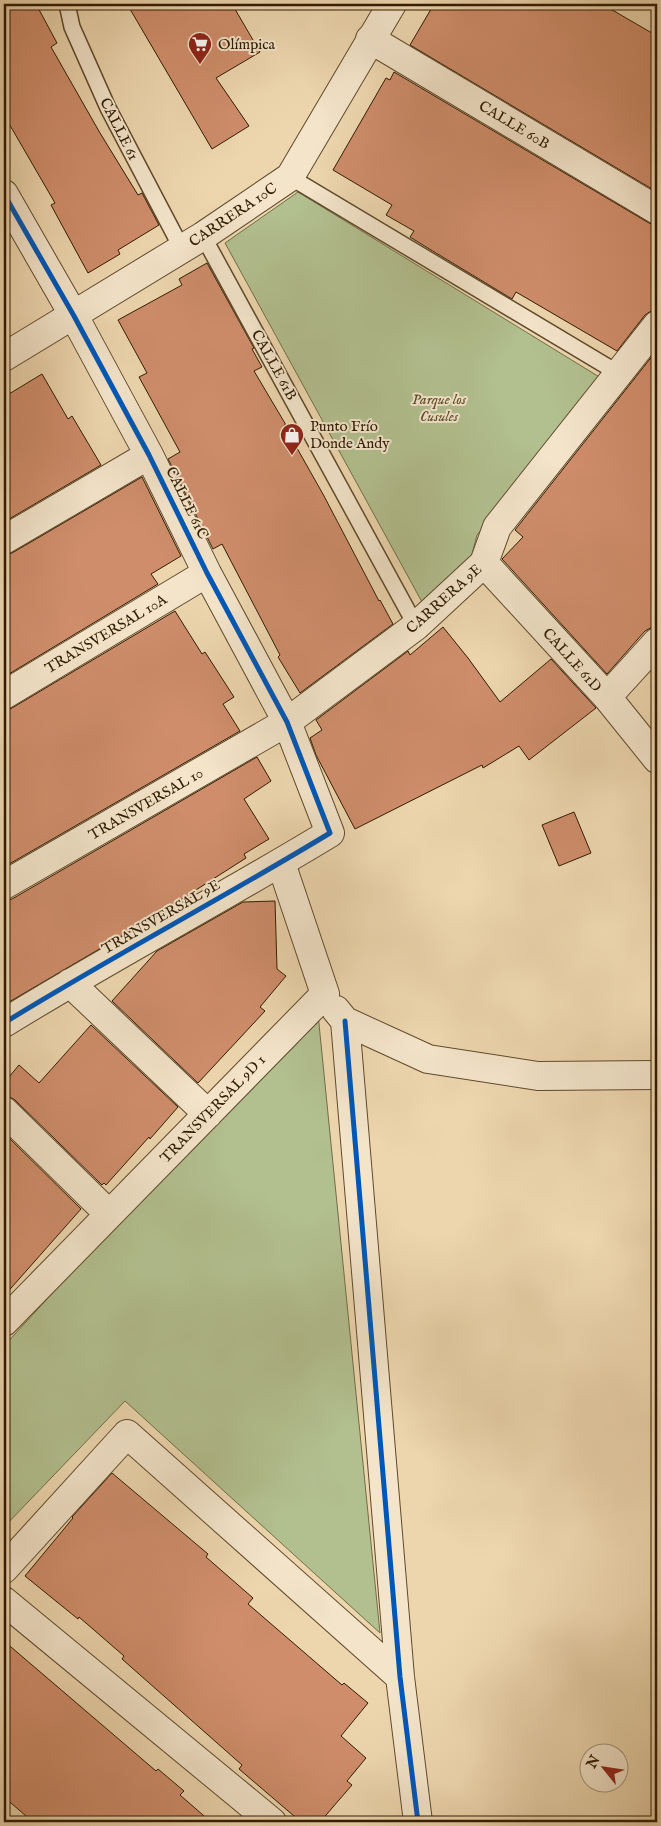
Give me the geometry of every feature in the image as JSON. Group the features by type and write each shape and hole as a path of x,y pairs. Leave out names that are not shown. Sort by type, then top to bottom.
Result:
{"street":[{"name":"CARRERA 10C","path":"4,357 193,243 290,177 392,4"},
{"name":"CALLE 60B","path":"370,39 657,210"},
{"name":"CALLE 61C","path":"4,194 74,316 149,455 207,573 287,722 330,833"},
{"name":"CARRERA 9E","path":"287,722 416,626 484,563 497,527 657,325"},
{"path":"4,540 149,455"},
{"name":"CALLE 61D","path":"484,563 607,697 657,759"},
{"name":"TRANSVERSAL 10A","path":"4,695 207,573"},
{"path":"607,697 657,642"},
{"name":"TRANSVERSAL 10","path":"4,885 287,722"},
{"name":"TRANSVERSAL 9E","path":"4,1023 330,833"},
{"path":"281,863 325,994 344,1022 400,1677 418,1822"},
{"path":"70,983 208,1114"},
{"name":"TRANSVERSAL 9D 1","path":"4,1322 325,994"},
{"path":"344,1022 428,1060 538,1076 657,1075"},
{"path":"4,1111 109,1214"},
{"path":"4,1569 127,1434 400,1677"},
{"path":"4,1601 272,1822"}],"lane":[{"name":"CALLE 61","path":"67,4 72,26 108,108 193,243"},
{"path":"290,177 618,373"},
{"name":"CALLE 61B","path":"193,243 416,626"}],"green space":[{"name":"Parque los Cusules","path":"298,192 601,378 477,535 471,558 422,602 225,243"},
{"path":"317,1004 380,1633 125,1401 4,1527 4,1346"}],"building":[{"path":"4,4 36,4 57,43 51,47 100,133 138,195 142,193 159,225 118,250 120,254 88,273 51,205 55,203 4,115"},
{"name":"Olímpica","path":"127,4 232,4 260,52 216,78 249,126 212,149"},
{"path":"434,4 602,4 657,36 657,192 410,45"},
{"path":"394,72 657,226 657,310 645,315 617,351 516,292 512,299 410,237 414,231 386,215 392,205 333,170 386,78 390,80"},
{"path":"207,263 254,348 252,349 262,367 254,371 286,425 284,425 393,624 300,693 278,657 280,655 222,544 213,549 168,459 180,452 139,377 147,373 118,320 182,285 179,279"},
{"path":"657,350 657,627 652,627 645,631 607,674 502,559 523,537 515,530"},
{"path":"42,374 68,419 72,416 101,465 4,522 4,397"},
{"path":"142,477 181,556 151,574 158,584 4,677 4,556"},
{"path":"175,611 202,654 205,652 234,697 223,704 240,731 4,867 4,711"},
{"path":"443,627 500,702 551,659 596,708 529,760 519,746 483,768 482,765 355,829 316,755 310,738 322,730 316,720 408,651 410,655"},
{"path":"257,757 271,781 244,799 269,839 244,854 246,858 174,904 176,904 4,1005 4,901 12,899"},
{"path":"574,812 591,853 559,866 542,825"},
{"path":"275,901 277,969 286,976 260,1007 265,1011 198,1083 112,1001 157,951 243,902"},
{"path":"91,1025 178,1107 106,1185 104,1183 102,1185 15,1100 4,1096 4,1083 19,1065 39,1083"},
{"path":"4,1133 81,1209 4,1296"},
{"path":"112,1473 208,1554 206,1557 253,1598 248,1604 342,1685 344,1683 368,1703 341,1736 366,1758 347,1781 352,1785 320,1822 301,1822 239,1769 242,1765 122,1659 124,1656 79,1617 78,1619 25,1576 72,1517"},
{"path":"4,1641 156,1771 158,1769 184,1791 180,1795 211,1822 33,1822 4,1797"}],"cycle path":[{"path":"4,194 74,316 149,455 207,573 287,722 330,833 4,1023"},
{"path":"345,1021 400,1677 418,1822"}],"place":[{"name":"Olímpica","path":"200,65"},
{"name":"Punto Frío Donde Andy","path":"292,456"}]}
